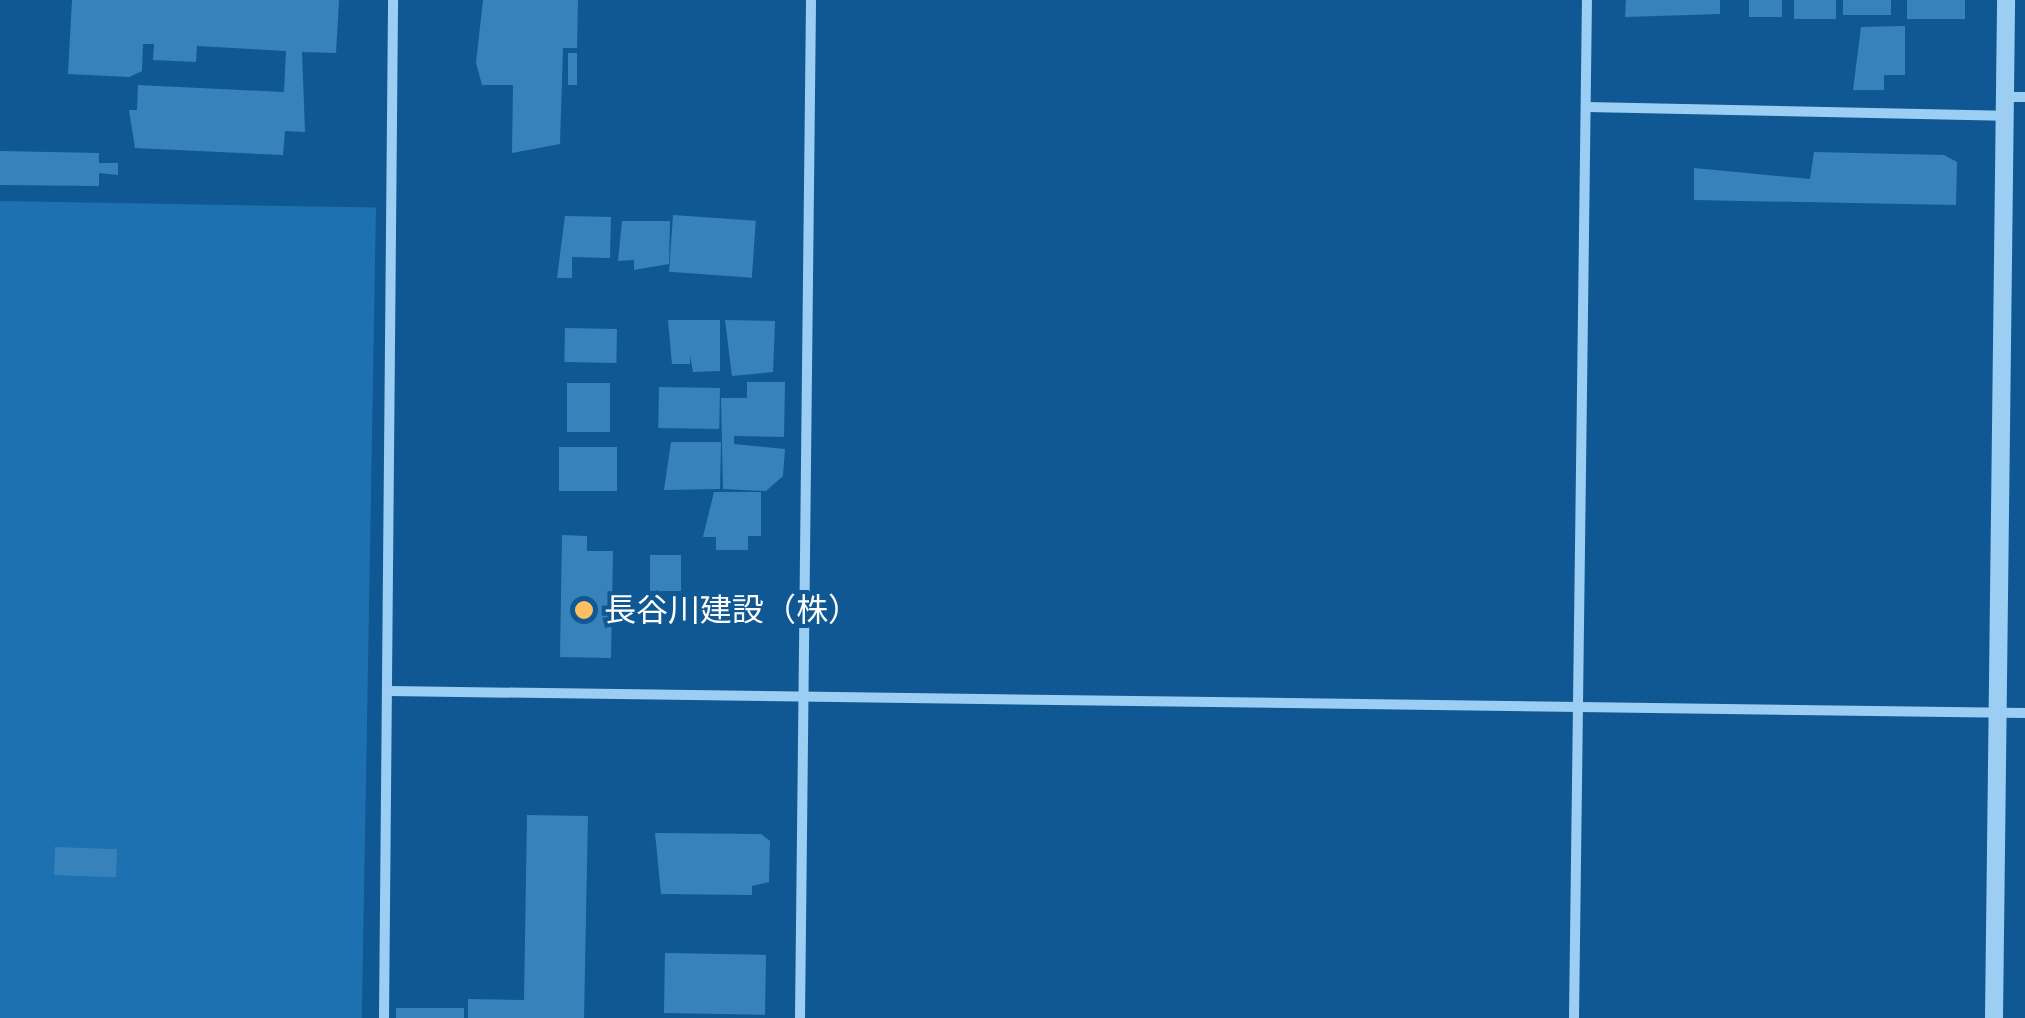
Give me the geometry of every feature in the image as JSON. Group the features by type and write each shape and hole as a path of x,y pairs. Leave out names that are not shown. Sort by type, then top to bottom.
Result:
{"street":[{"path":"384,1018 393,0"},
{"path":"800,1018 800,696 811,0"},
{"path":"1574,1018 1587,0"},
{"path":"1994,1018 2006,0"},
{"path":"1587,107 2004,106 2025,97"},
{"path":"389,691 2025,713"}],"shaded area":[{"path":"0,201 376,208 362,1018 0,1018"}],"building":[{"path":"72,0 339,0 336,53 302,52 305,132 285,131 283,155 135,148 129,110 137,110 138,85 284,92 286,51 197,46 196,62 153,60 154,44 143,44 142,71 129,77 68,74"},
{"path":"483,0 578,0 577,48 563,48 560,144 512,153 513,85 482,85 476,63"},
{"path":"1626,0 1720,0 1720,14 1625,17"},
{"path":"1749,0 1782,0 1782,17 1749,17"},
{"path":"1794,0 1836,0 1836,19 1794,19"},
{"path":"1843,0 1891,0 1891,15 1843,15"},
{"path":"1907,0 1965,0 1965,19 1907,19"},
{"path":"1905,26 1905,75 1884,75 1884,90 1853,90 1861,27"},
{"path":"568,53 577,53 577,85 568,85"},
{"path":"0,151 99,153 99,163 118,163 118,175 99,173 99,186 0,185"},
{"path":"1814,152 1944,155 1957,162 1956,205 1694,200 1694,168 1810,179"},
{"path":"673,215 756,221 752,278 669,272"},
{"path":"565,216 611,217 610,258 572,257 572,278 557,278"},
{"path":"622,221 670,221 669,264 634,270 634,260 618,261"},
{"path":"668,320 720,320 720,371 693,372 690,355 690,364 672,364"},
{"path":"725,320 775,321 773,372 732,376"},
{"path":"565,328 617,329 616,363 564,362"},
{"path":"747,382 785,382 784,437 734,436 734,444 785,449 783,476 766,491 723,489 721,398 747,398"},
{"path":"567,383 610,383 610,432 567,432"},
{"path":"659,387 720,388 719,429 658,428"},
{"path":"671,442 721,442 720,489 664,490"},
{"path":"559,447 617,447 617,491 559,491"},
{"path":"714,492 761,492 761,536 748,536 748,550 716,550 716,537 703,537"},
{"path":"562,535 587,536 587,551 613,551 611,658 560,657"},
{"path":"650,555 681,555 681,591 650,591"},
{"path":"527,815 588,816 584,1018 468,1018 468,999 524,1000"},
{"path":"655,833 761,834 770,841 769,882 752,886 752,895 661,894"},
{"path":"55,847 117,849 116,877 54,875"},
{"path":"665,953 766,955 765,1015 664,1013"},
{"path":"396,1008 464,1008 464,1018 396,1018"}],"place":[{"name":"長谷川建設（株）","path":"584,610"}]}
